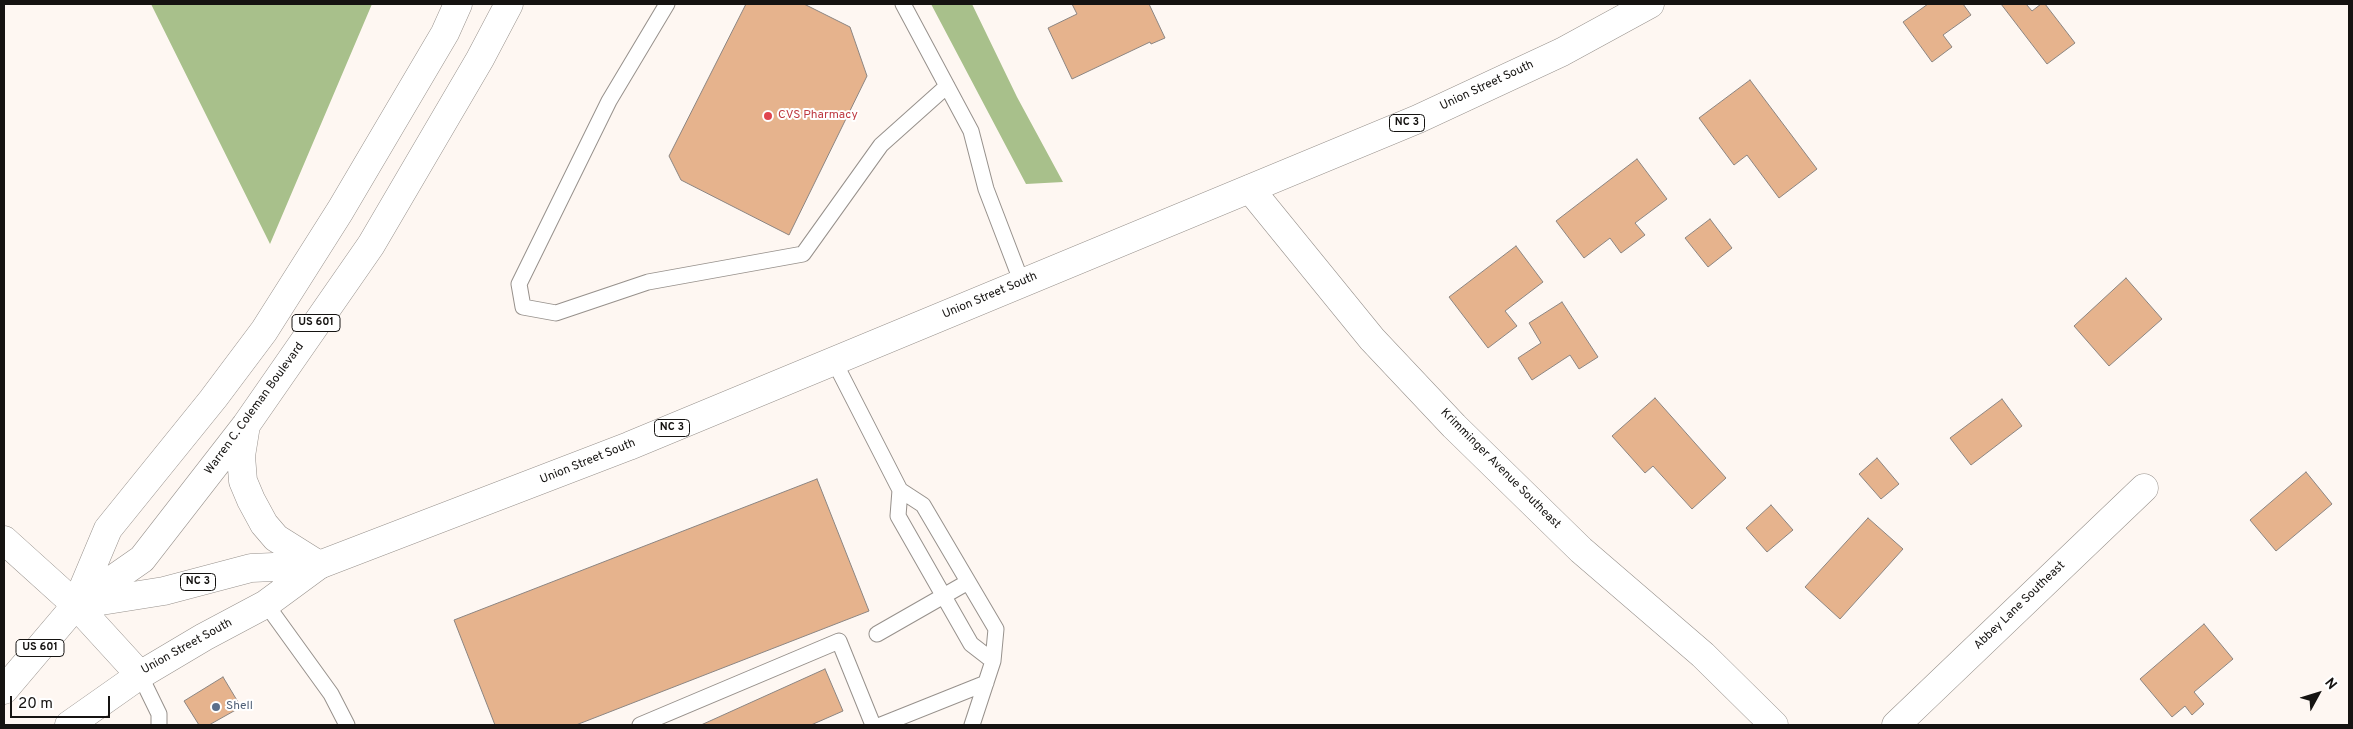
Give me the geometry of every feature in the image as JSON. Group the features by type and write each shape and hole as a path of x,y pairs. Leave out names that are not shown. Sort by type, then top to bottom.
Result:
{"main road":[{"name":"Warren C. Coleman Boulevard","path":"76,605 108,529 264,331 380,143 445,33 458,4"},
{"name":"Warren C. Coleman Boulevard","path":"4,690 76,605 142,559 246,425 371,245 510,4"},
{"name":"Union Street South","path":"76,605 140,675 204,637 266,604 320,564 629,446 1418,119 1562,52 1650,4"},
{"name":"Krimminger Avenue Southeast","path":"1250,189 1372,339 1454,426 1581,550 1704,655 1774,725"},
{"path":"246,425 241,456 243,481 251,500 264,524 276,538 320,564"},
{"name":"Abbey Lane Southeast","path":"1896,725 2144,488"},
{"path":"4,540 76,605"},
{"name":"Union Street South","path":"76,605 164,591 250,568 320,564"},
{"path":"69,725 140,675"}],"lane":[{"path":"667,4 610,101 519,284 523,307 556,313 648,282 803,254 881,145 947,86"},
{"path":"903,4 971,131 986,189 1022,283"},
{"path":"834,361 900,490 923,505 996,629 993,660 972,725"},
{"path":"900,490 898,516 971,644 993,660"},
{"path":"877,634 968,582"},
{"path":"266,604 330,694 346,725"},
{"path":"640,725 839,641 873,725"},
{"path":"140,675 159,714 159,725"},
{"path":"881,725 986,684"}],"green space":[{"path":"151,4 372,4 270,244"},
{"path":"931,4 972,4 1017,97 1063,182 1026,184"}],"building":[{"name":"CVS Pharmacy","path":"746,4 804,4 850,27 867,76 789,235 681,180 669,156"},
{"path":"1072,4 1149,4 1165,38 1151,44 1150,42 1072,79 1048,28 1077,14"},
{"path":"1928,4 1963,4 1971,15 1943,35 1952,47 1932,62 1903,22"},
{"path":"2001,4 2026,4 2032,11 2041,4 2045,4 2075,43 2047,64"},
{"path":"1750,80 1817,169 1779,198 1747,155 1734,165 1699,118"},
{"path":"1637,159 1667,199 1635,223 1645,235 1621,253 1610,238 1584,258 1556,221"},
{"path":"1710,219 1732,248 1708,267 1685,238"},
{"path":"1516,246 1543,282 1505,311 1517,326 1488,348 1449,297"},
{"path":"2126,278 2162,319 2109,366 2074,326"},
{"path":"1562,302 1598,357 1579,369 1570,355 1532,380 1518,358 1541,343 1529,323"},
{"path":"1655,398 1726,478 1692,509 1653,466 1645,473 1612,436"},
{"path":"2002,399 2022,426 1971,465 1950,438"},
{"path":"1877,458 1899,484 1881,499 1859,474"},
{"path":"2306,472 2332,504 2276,551 2250,520"},
{"path":"817,479 869,611 576,725 495,725 454,620"},
{"path":"1771,505 1793,530 1767,552 1746,528"},
{"path":"1868,518 1903,549 1840,619 1805,587"},
{"path":"2204,624 2233,659 2194,692 2204,704 2192,715 2185,706 2172,717 2140,679"},
{"path":"825,669 843,711 811,725 701,725"},
{"path":"223,677 241,707 209,725 199,725 184,701"}],"place":[{"name":"CVS Pharmacy","path":"768,116"},
{"name":"Shell","path":"216,707"}]}
